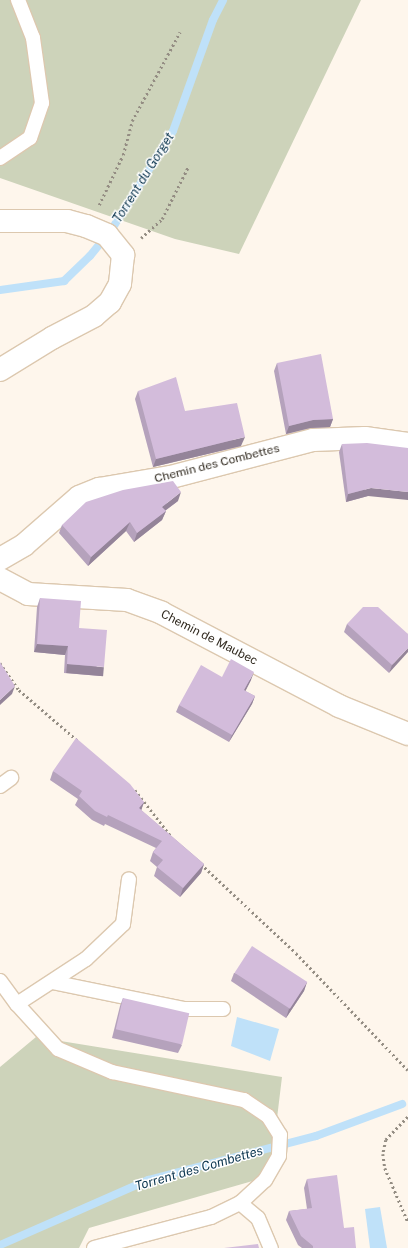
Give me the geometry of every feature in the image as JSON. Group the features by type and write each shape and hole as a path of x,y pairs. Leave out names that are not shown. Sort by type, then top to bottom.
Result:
{"street":[{"path":"0,221 66,221 86,226 107,235 123,255 120,284 110,302 94,316 52,338 0,370"},
{"name":"Chemin des Combettes","path":"0,559 24,545 79,497 99,489 171,478 313,440 365,438 408,444"},
{"name":"Chemin de Maubec","path":"0,579 28,594 127,600 162,613 339,706 408,734"}],"lane":[{"path":"0,158 30,138 42,103 33,38 18,0"},
{"path":"17,1004 86,959 123,924 129,879"},
{"path":"0,981 17,1004 58,1049 112,1072 244,1100 268,1116 280,1135 279,1156 265,1180 240,1202 211,1217 94,1248"},
{"path":"52,982 183,1009 223,1009"},
{"path":"240,1202 258,1218 270,1248"}],"path":[{"path":"86,226 105,194 123,155 132,121 180,32"},
{"path":"123,255 162,219 189,165"},
{"path":"0,663 19,690 83,745"},
{"path":"130,785 176,841"},
{"path":"199,862 296,954 408,1070"},
{"path":"408,1117 386,1140 383,1154 385,1168 408,1222"}],"green space":[{"path":"0,0 361,0 239,254 175,239 0,178"},
{"path":"36,1037 282,1077 270,1176 89,1228 79,1248 0,1248 0,1067"}],"water":[{"path":"237,1017 279,1029 270,1061 231,1046"},
{"path":"380,1207 387,1248 370,1248 365,1209"}],"building":[{"path":"321,354 333,419 313,420 289,426 277,363"},
{"path":"176,377 185,411 237,403 245,437 156,459 138,391"},
{"path":"367,443 408,448 408,492 371,488 348,494 342,444"},
{"path":"173,481 181,492 162,507 166,511 137,533 130,522 91,557 62,525 86,502 123,490"},
{"path":"40,598 81,601 79,628 107,630 104,667 67,664 68,646 37,644"},
{"path":"363,607 378,607 408,634 408,648 392,665 347,624"},
{"path":"231,659 254,672 244,690 255,696 232,735 179,705 201,665 222,677"},
{"path":"0,662 15,686 0,700"},
{"path":"76,738 130,784 144,802 139,808 204,864 183,888 157,867 163,860 153,852 162,841 108,815 107,817 95,811 79,796 82,791 53,771"},
{"path":"252,946 307,982 290,1009 235,973"},
{"path":"123,998 189,1013 182,1044 116,1029"},
{"path":"337,1175 344,1228 354,1227 356,1248 313,1248 313,1246 301,1236 289,1211 312,1208 307,1179"},
{"path":"258,1244 259,1248 224,1248"}],"waterway":[{"name":"Torrent du Gorget","path":"0,290 64,281 90,256 112,229 173,131 213,20 223,0"},
{"name":"Torrent des Combettes","path":"0,1245 148,1180 316,1136 402,1104"}]}
